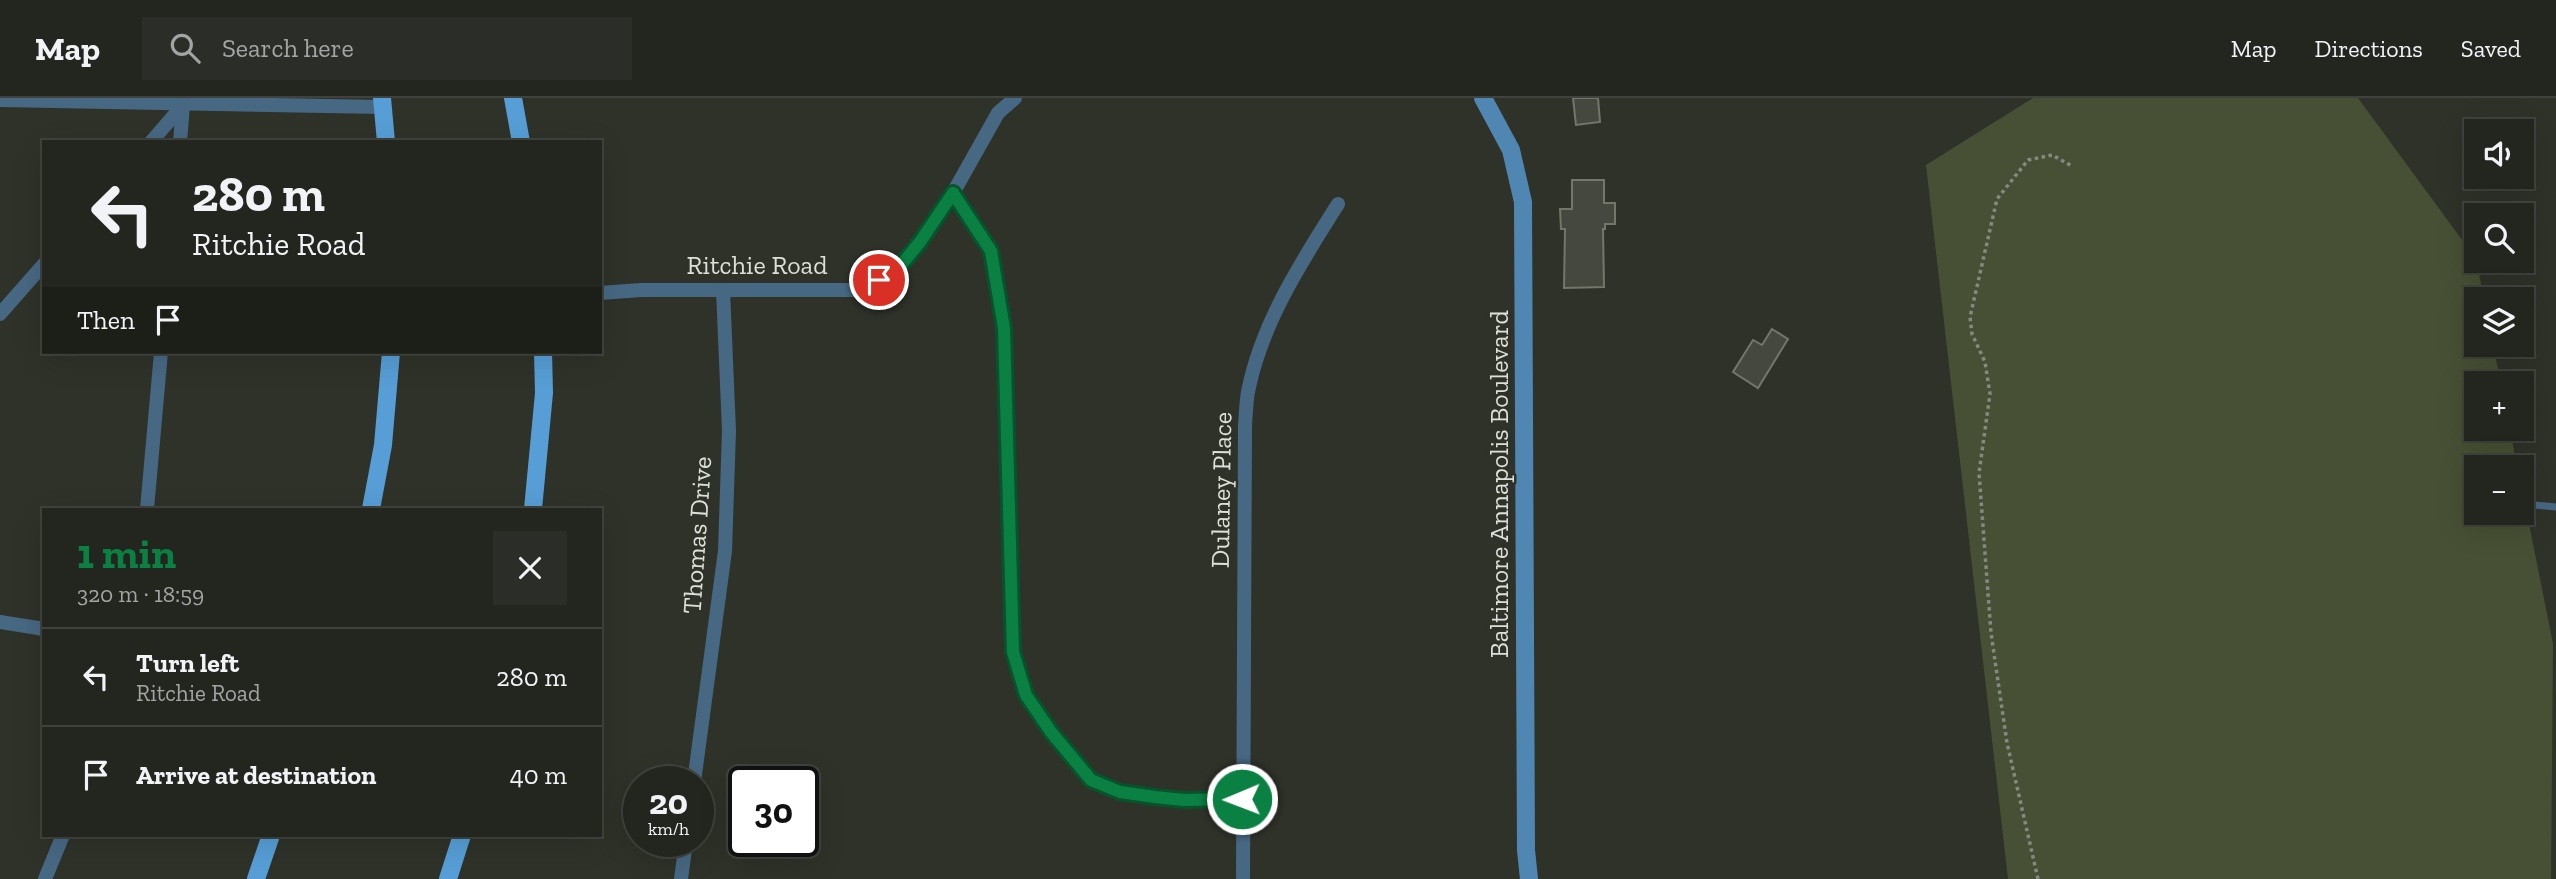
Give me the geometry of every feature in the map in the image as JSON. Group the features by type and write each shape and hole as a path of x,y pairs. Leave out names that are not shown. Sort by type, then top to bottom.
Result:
{"main road":[{"path":"513,98 521,140"},
{"name":"Baltimore Annapolis Boulevard","path":"1483,98 1511,150 1523,202 1526,838 1529,879"},
{"path":"383,103 386,140"},
{"path":"371,508 383,445 391,354"},
{"path":"533,508 544,393 543,354"},
{"path":"256,879 270,837"},
{"path":"448,879 460,837"}],"street":[{"name":"Ritchie Road","path":"602,293 641,290 861,290 897,270 920,242 953,193 998,113 1015,98"},
{"path":"0,100 183,105 383,103"},
{"path":"153,140 183,105"},
{"path":"180,140 183,105"},
{"path":"953,193 991,251 1004,328 1013,652 1026,695 1051,732 1091,780 1120,792 1155,797 1184,800 1242,799"},
{"name":"Dulaney Place","path":"1243,879 1245,425 1249,388 1269,327 1309,250 1338,204"},
{"path":"0,314 42,266"},
{"name":"Thomas Drive","path":"696,766 725,551 729,431 723,290"},
{"path":"148,508 161,354"},
{"path":"0,622 42,629"},
{"path":"46,879 61,837"},
{"path":"681,879 683,857"}],"lane":[{"path":"2534,505 2556,507"}],"path":[{"path":"2038,879 2007,743 1991,633 1979,473 1990,394 1985,362 1972,334 1970,317 1997,199 2028,160 2052,155 2071,166"}],"green space":[{"path":"2033,98 2358,98 2464,243 2464,273 2479,273 2482,287 2464,287 2464,357 2496,357 2498,371 2464,371 2464,441 2512,441 2515,455 2464,455 2464,525 2529,525 2553,644 2551,879 2008,879 1926,165"}],"building":[{"path":"1573,98 1598,98 1600,122 1576,125"},
{"path":"1572,180 1604,180 1604,203 1615,203 1615,224 1605,224 1603,229 1604,287 1564,288 1565,229 1561,229 1560,209 1572,209"},
{"path":"1772,329 1788,339 1758,388 1733,372 1753,340 1762,345"}],"route":[{"path":"879,280 897,270 920,242 953,193 991,251 1004,328 1013,652 1026,695 1051,732 1091,780 1120,792 1184,800 1242,799"}]}
